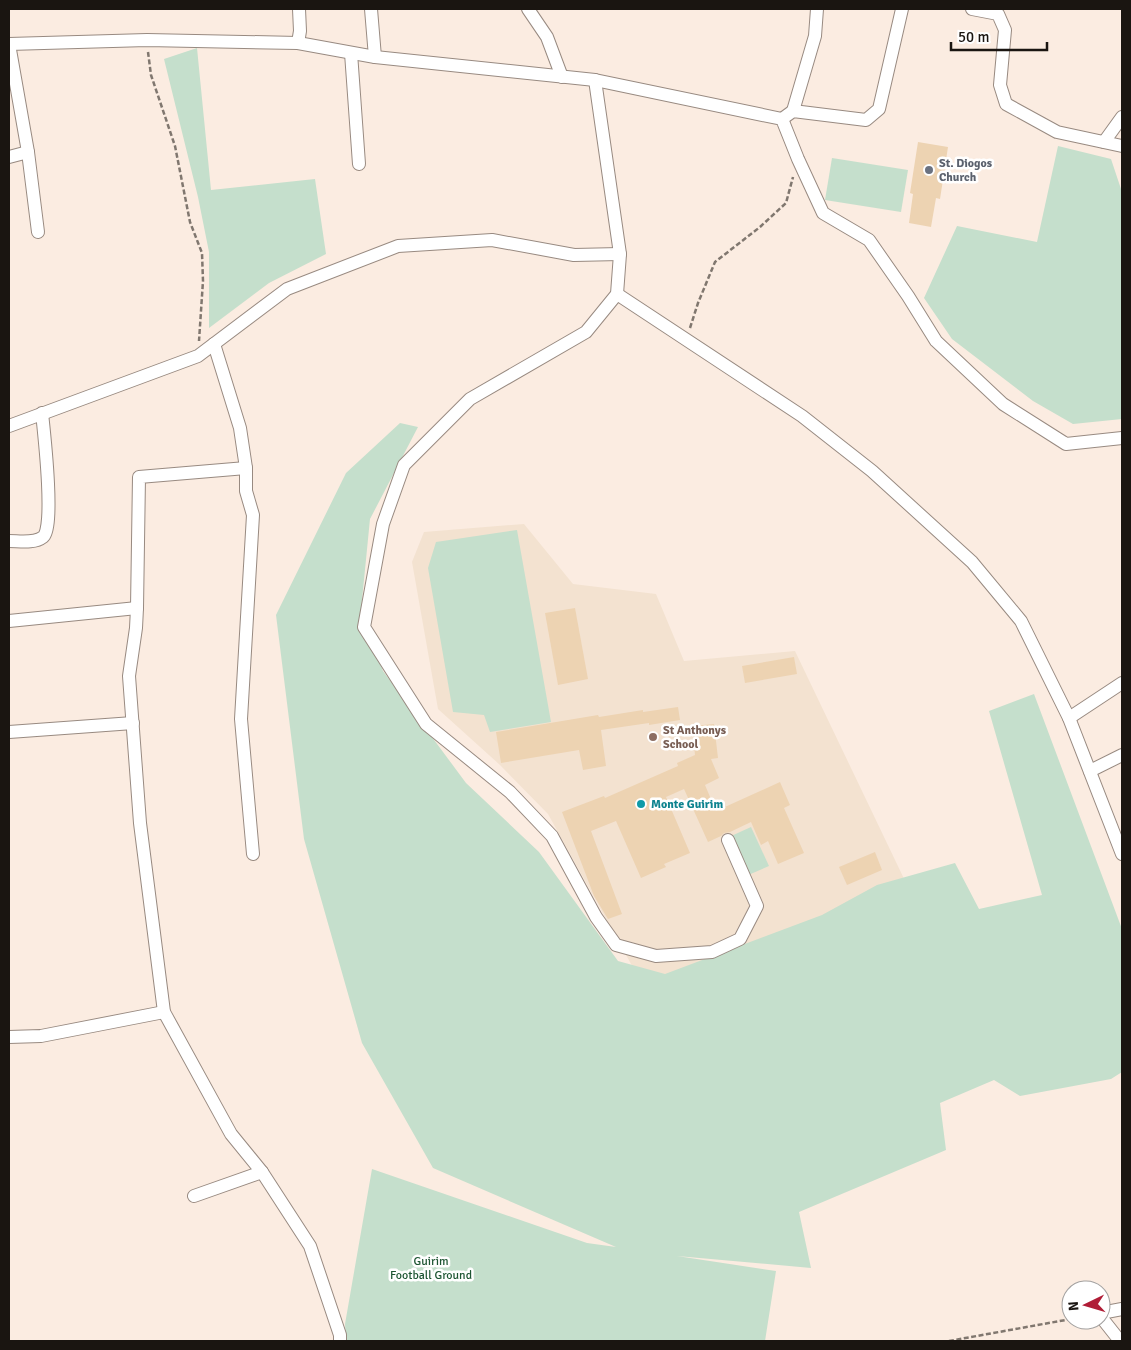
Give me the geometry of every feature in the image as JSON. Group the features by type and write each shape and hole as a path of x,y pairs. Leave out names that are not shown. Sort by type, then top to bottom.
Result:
{"street":[{"path":"298,43 300,31 299,9"},
{"path":"370,9 375,57"},
{"path":"528,9 547,37 562,77"},
{"path":"38,232 28,152 9,44 147,40 298,43 375,57 595,80 782,119 793,111 815,36 817,9"},
{"path":"793,111 866,120 879,109 902,9"},
{"path":"972,9 998,14 1005,30 1000,85 1006,104 1057,132 1122,146"},
{"path":"351,52 359,164"},
{"path":"595,80 620,254 617,294 586,332 470,399 404,464 383,524 364,628 426,724 510,792 552,836 596,917 616,945 656,956 712,952 740,939 757,906 728,840"},
{"path":"1104,142 1122,117"},
{"path":"782,119 823,213 869,240 908,296 936,341 1003,404 1066,444 1122,438"},
{"path":"9,157 28,152"},
{"path":"9,426 198,356 287,289 398,246 492,240 574,255 620,254"},
{"path":"617,294 802,416 872,471 972,562 1021,621 1069,718 1122,854"},
{"path":"214,344 240,428 246,468 246,491 253,515 242,719 253,854"},
{"path":"9,541 32,541 42,538 46,534 49,504 42,413"},
{"path":"246,468 139,477 136,628 129,676 140,823 164,1012 231,1134 262,1172 310,1246 340,1335 340,1341"},
{"path":"9,621 137,608"},
{"path":"1069,718 1122,683"},
{"path":"9,732 133,724"},
{"path":"1090,770 1122,755"},
{"path":"9,1037 42,1036 164,1012"},
{"path":"194,1196 262,1172"},
{"path":"1111,1330 1120,1341"}],"path":[{"path":"147,40 151,75 174,146 190,222 202,253 203,281 198,356"},
{"path":"687,340 698,303 715,262 760,227 786,203 798,159"},
{"path":"949,1341 1061,1321"}],"shaded area":[{"name":"St Anthonys School","path":"524,524 573,584 656,594 684,661 795,651 907,885 726,969 641,982 548,814 500,765 438,709 412,562 424,532"}],"green space":[{"path":"197,48 211,190 315,179 326,254 269,283 209,328 209,252 198,197 164,59"},
{"path":"1058,146 1111,159 1122,192 1122,419 1073,424 1033,401 952,339 924,298 957,226 1037,242"},
{"path":"832,158 908,170 901,212 825,200"},
{"name":"Guirim Football Ground","path":"400,423 418,427 370,519 361,610 383,671 466,783 539,852 618,961 665,974 822,915 877,885 955,863 979,909 1042,895 989,711 1034,694 1122,929 1122,1072 1111,1079 1020,1096 994,1080 940,1103 946,1150 799,1212 811,1268 677,1256 776,1271 765,1341 346,1341 345,1324 372,1169 587,1243 616,1247 433,1168 362,1043 304,839 276,615 346,473"},
{"path":"517,530 551,722 490,732 484,715 453,712 428,568 436,542"},
{"path":"751,827 769,866 746,876 729,837"}],"building":[{"name":"St. Diogos Church","path":"918,142 948,147 940,199 936,198 931,227 909,223 913,194 910,193"},
{"path":"575,608 588,679 558,685 545,613"},
{"path":"794,657 797,674 745,683 742,666"},
{"path":"678,707 680,720 601,730 606,766 583,770 579,750 501,763 496,732 598,715 599,717"},
{"path":"714,724 718,758 711,759 719,778 705,785 716,811 780,782 790,805 784,808 804,853 778,864 768,841 761,845 751,822 708,842 684,789 666,797 690,853 664,864 666,867 641,878 616,821 591,831 622,914 608,919 594,896 562,812 604,796 605,798 678,766 677,763 695,755 692,726"},
{"path":"875,852 882,870 847,885 839,867"}],"place":[{"name":"St. Diogos Church","path":"929,170"},
{"name":"St Anthonys School","path":"653,737"},
{"name":"Monte Guirim","path":"641,804"}]}
